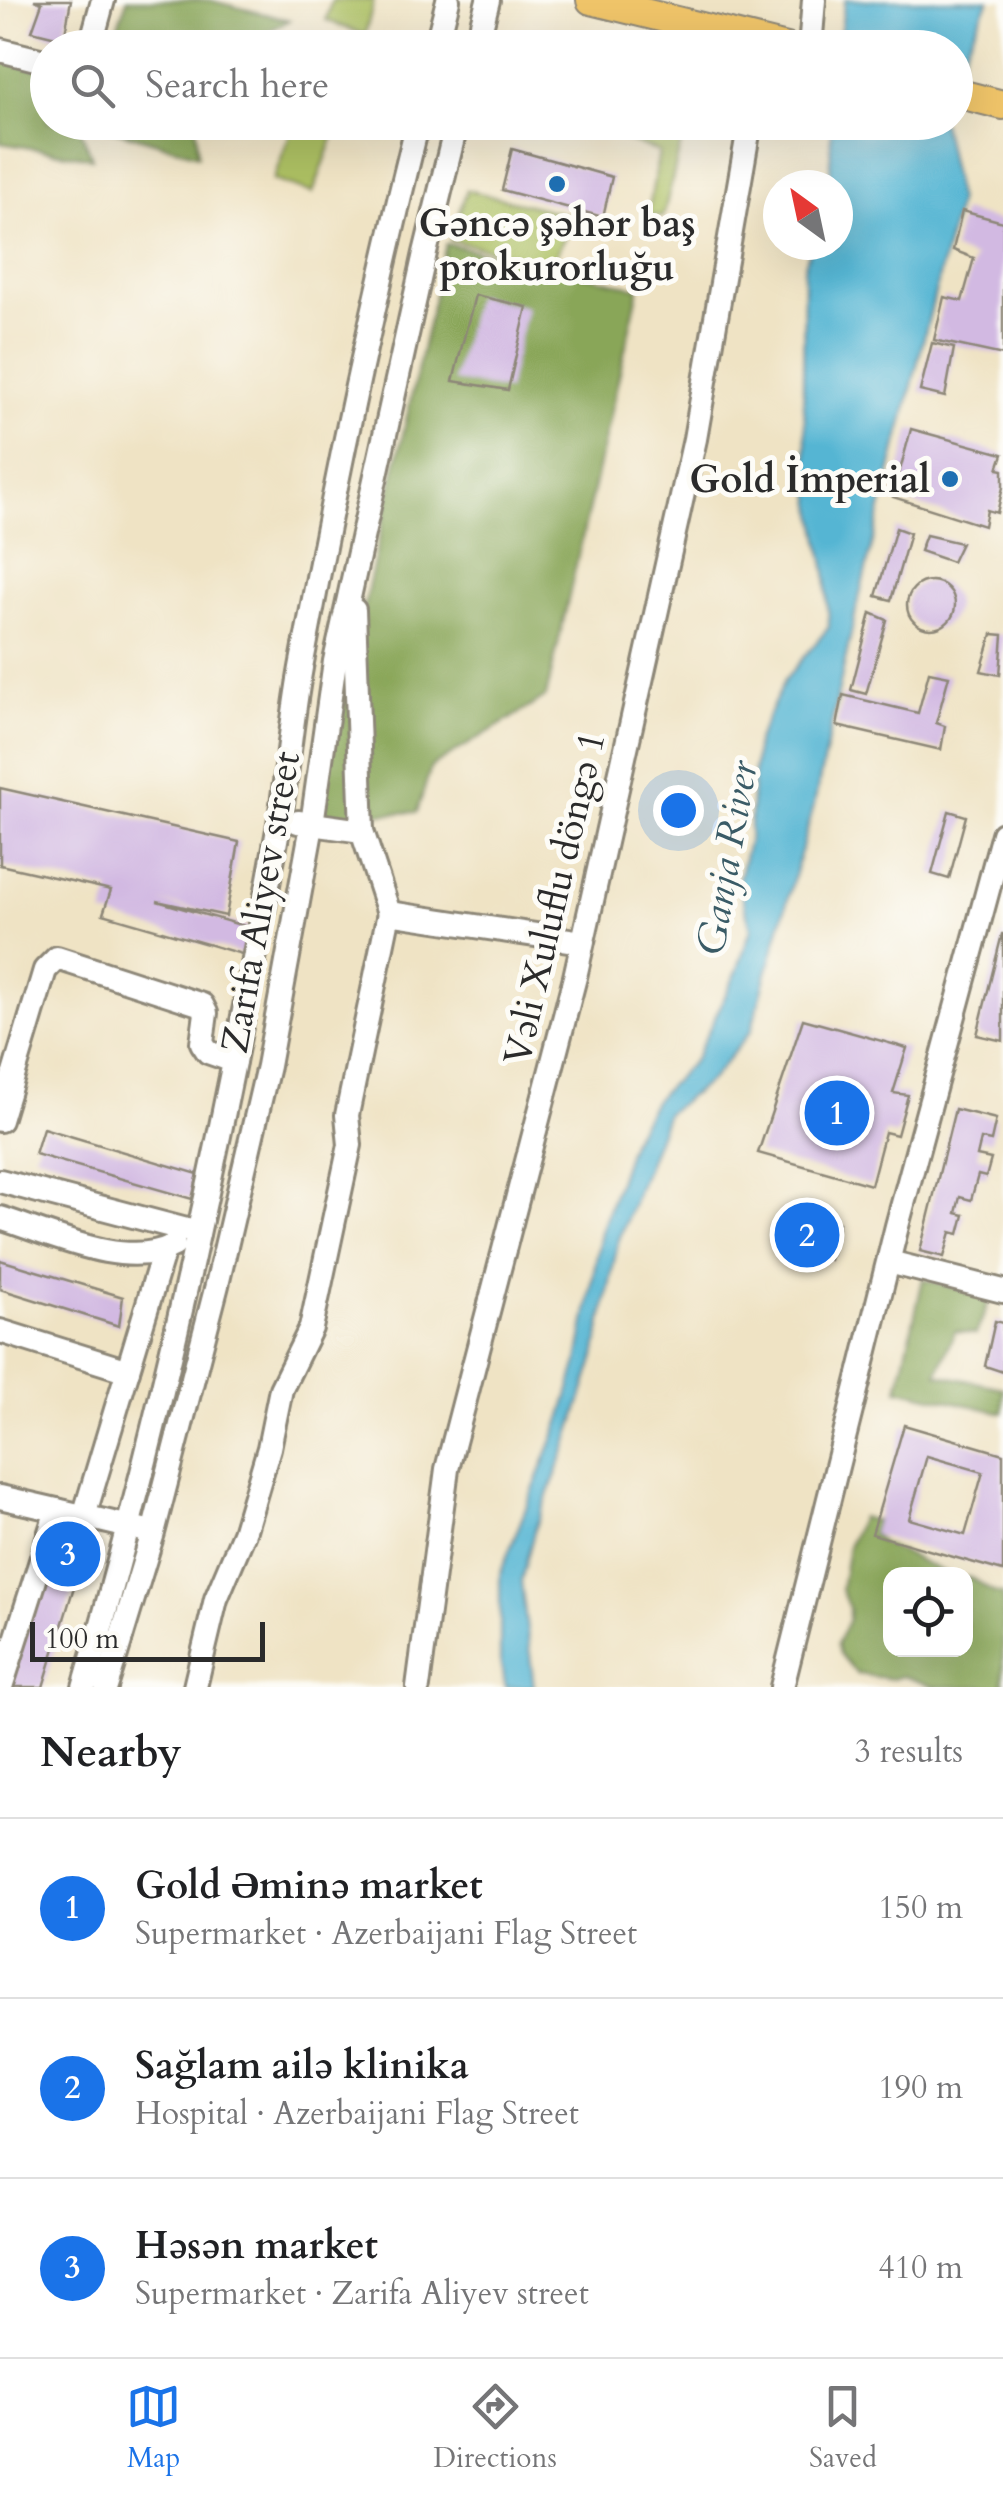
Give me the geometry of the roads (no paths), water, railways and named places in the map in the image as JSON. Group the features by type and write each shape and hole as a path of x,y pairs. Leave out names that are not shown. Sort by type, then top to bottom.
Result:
{"main road":[{"path":"591,0 708,30"},
{"path":"973,98 1003,105"}],"street":[{"path":"95,30 103,0"},
{"path":"440,30 448,0"},
{"path":"480,30 488,0"},
{"path":"812,30 814,0"},
{"path":"0,50 30,58"},
{"name":"Zarifa Aliyev street","path":"106,1687 142,1530 280,820 302,660 384,260 414,140"},
{"name":"Zarifa Aliyev street","path":"84,1687 142,1530 217,1285 268,1066 312,824 335,661 453,140"},
{"name":"Vəli Xuluflu döngə 1","path":"418,1687 447,1469 582,942 694,440 747,140"},
{"path":"195,1687 216,1599 244,1534 269,1448 281,1389 311,1328 350,1145 347,1115 389,913 362,832 353,577"},
{"path":"280,820 362,832"},
{"path":"788,1686 889,1262 1003,834"},
{"path":"389,913 582,942"},
{"path":"0,1120 45,970 57,958 195,1001 206,1012 202,1044 208,1052 234,1061"},
{"path":"0,1181 198,1233"},
{"path":"0,1218 116,1254 149,1254 198,1233"},
{"path":"84,1516 164,1250"},
{"path":"889,1262 1003,1291"},
{"path":"0,1331 128,1371"},
{"path":"0,1496 142,1530"},
{"path":"1,1687 57,1510"}],"water":[{"path":"845,0 989,0 973,33 841,30"},
{"path":"831,140 945,140 958,201 857,606 814,805 751,1031 711,1080 667,1113 618,1242 595,1357 534,1532 521,1581 534,1687 505,1687 500,1661 500,1574 562,1417 578,1361 601,1232 632,1139 654,1101 695,1059 737,971 751,929 738,882 749,838 756,742 785,680 829,627 826,572 808,477 803,389 807,260 853,260 853,170 830,170"}],"place":[{"name":"Gəncə şəhər baş prokurorluğu","path":"557,184"},
{"name":"Gold İmperial","path":"950,479"},
{"name":"Gold Əminə market","path":"837,1113"},
{"name":"Sağlam ailə klinika","path":"807,1235"},
{"name":"Həsən market","path":"68,1554"}],"water label":[{"name":"Ganja River","path":"726,858"}]}
